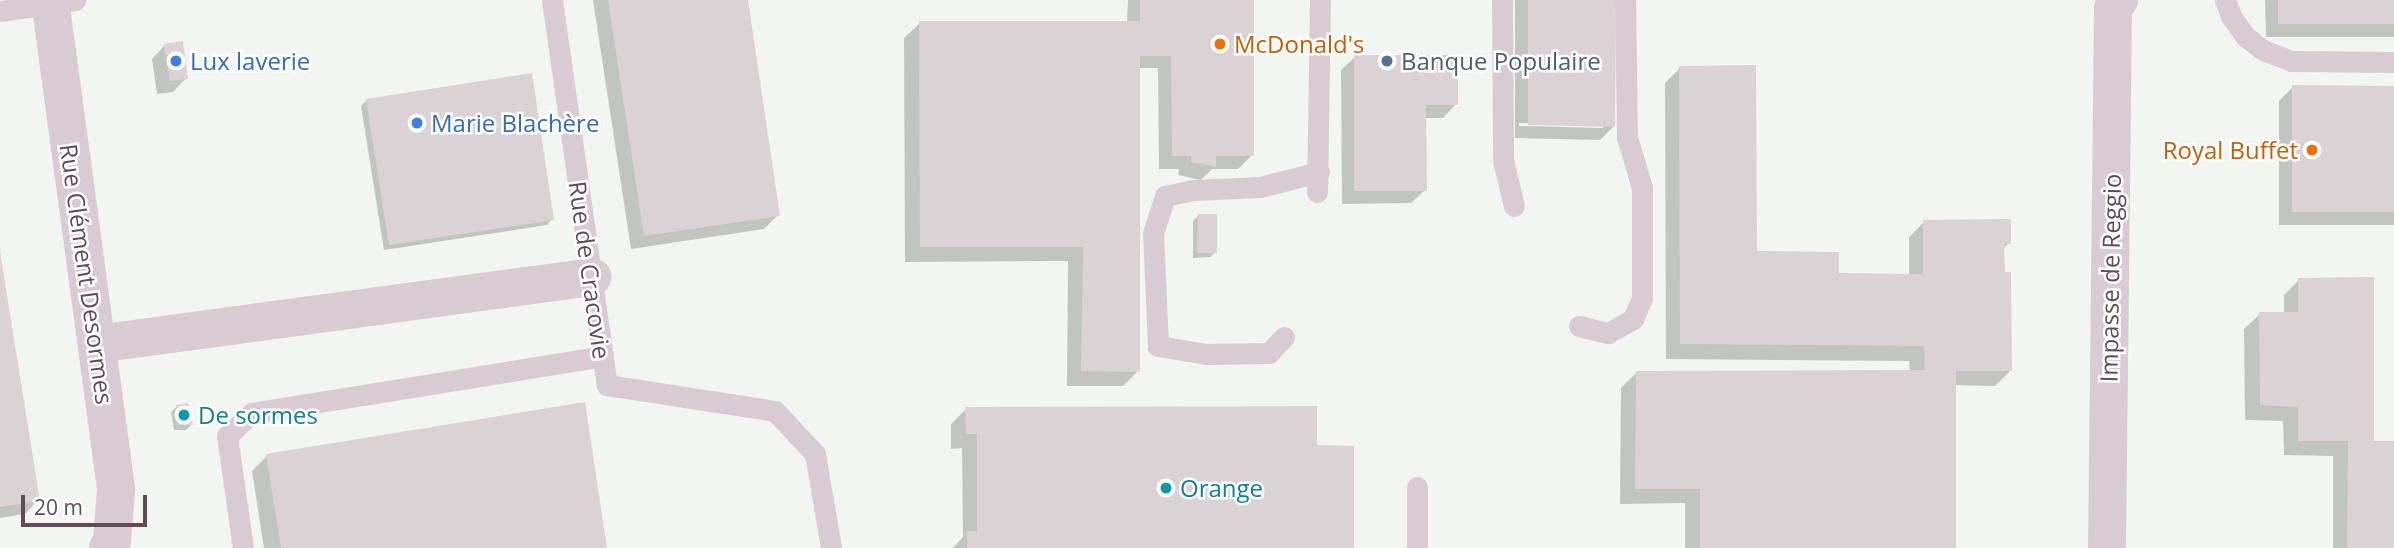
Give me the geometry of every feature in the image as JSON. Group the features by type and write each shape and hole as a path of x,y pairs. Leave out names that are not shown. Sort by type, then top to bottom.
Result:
{"street":[{"name":"Rue Clément Desormes","path":"59,2 116,490 112,540 108,548"},
{"name":"Impasse de Reggio","path":"2107,548 2113,3"},
{"path":"97,344 592,277"}],"lane":[{"name":"Rue de Cracovie","path":"552,0 607,385 775,411 815,454 831,548"},
{"path":"1284,337 1269,353 1206,354 1158,346 1153,233 1165,195 1194,190 1318,182 1320,0"},
{"path":"1502,0 1503,160 1514,206"},
{"path":"1579,326 1608,333 1633,319 1642,298 1642,188 1627,137 1625,0"},
{"path":"2225,0 2231,16 2245,36 2263,50 2291,61 2394,62"},
{"path":"5,10 59,2"},
{"path":"243,548 227,436 252,413 603,356"},
{"path":"1417,487 1417,548"}],"building":[{"path":"608,0 748,0 780,216 644,236"},
{"path":"1140,0 1254,0 1254,156 1216,156 1216,167 1191,162 1191,156 1172,156 1171,56 1140,56 1140,372 1081,371 1083,247 920,247 919,21 1140,21"},
{"path":"1528,0 1616,0 1615,127 1528,125"},
{"path":"2278,0 2394,0 2394,24 2278,24"},
{"name":"Lux laverie","path":"183,41 188,79 170,81 164,44"},
{"path":"1354,55 1458,55 1458,105 1426,105 1427,191 1354,191"},
{"path":"1756,65 1757,251 1839,252 1839,273 1923,274 1923,220 2011,219 2011,244 2004,244 2005,272 2011,272 2012,371 1956,371 1956,548 1700,548 1700,489 1635,489 1636,371 1925,370 1924,346 1680,344 1679,66"},
{"path":"532,73 554,220 389,245 366,99"},
{"path":"2292,85 2394,86 2394,212 2292,212"},
{"path":"1198,214 1217,214 1217,253 1197,253"},
{"path":"0,252 40,501 0,507"},
{"path":"2374,277 2374,441 2394,441 2394,548 2347,548 2348,441 2298,441 2298,407 2260,405 2259,312 2298,312 2298,278"},
{"path":"585,402 607,548 281,548 266,454"},
{"name":"De sormes","path":"188,403 193,425 178,425 176,405"},
{"name":"Orange","path":"1317,406 1317,445 1354,446 1354,548 967,548 967,531 977,531 977,434 966,434 965,407"}],"place":[{"name":"McDonald's","path":"1220,44"},
{"name":"Lux laverie","path":"176,61"},
{"name":"Banque Populaire","path":"1387,61"},
{"name":"Marie Blachère","path":"417,123"},
{"name":"Royal Buffet","path":"2312,150"},
{"name":"De sormes","path":"184,415"},
{"name":"Orange","path":"1166,488"}]}
